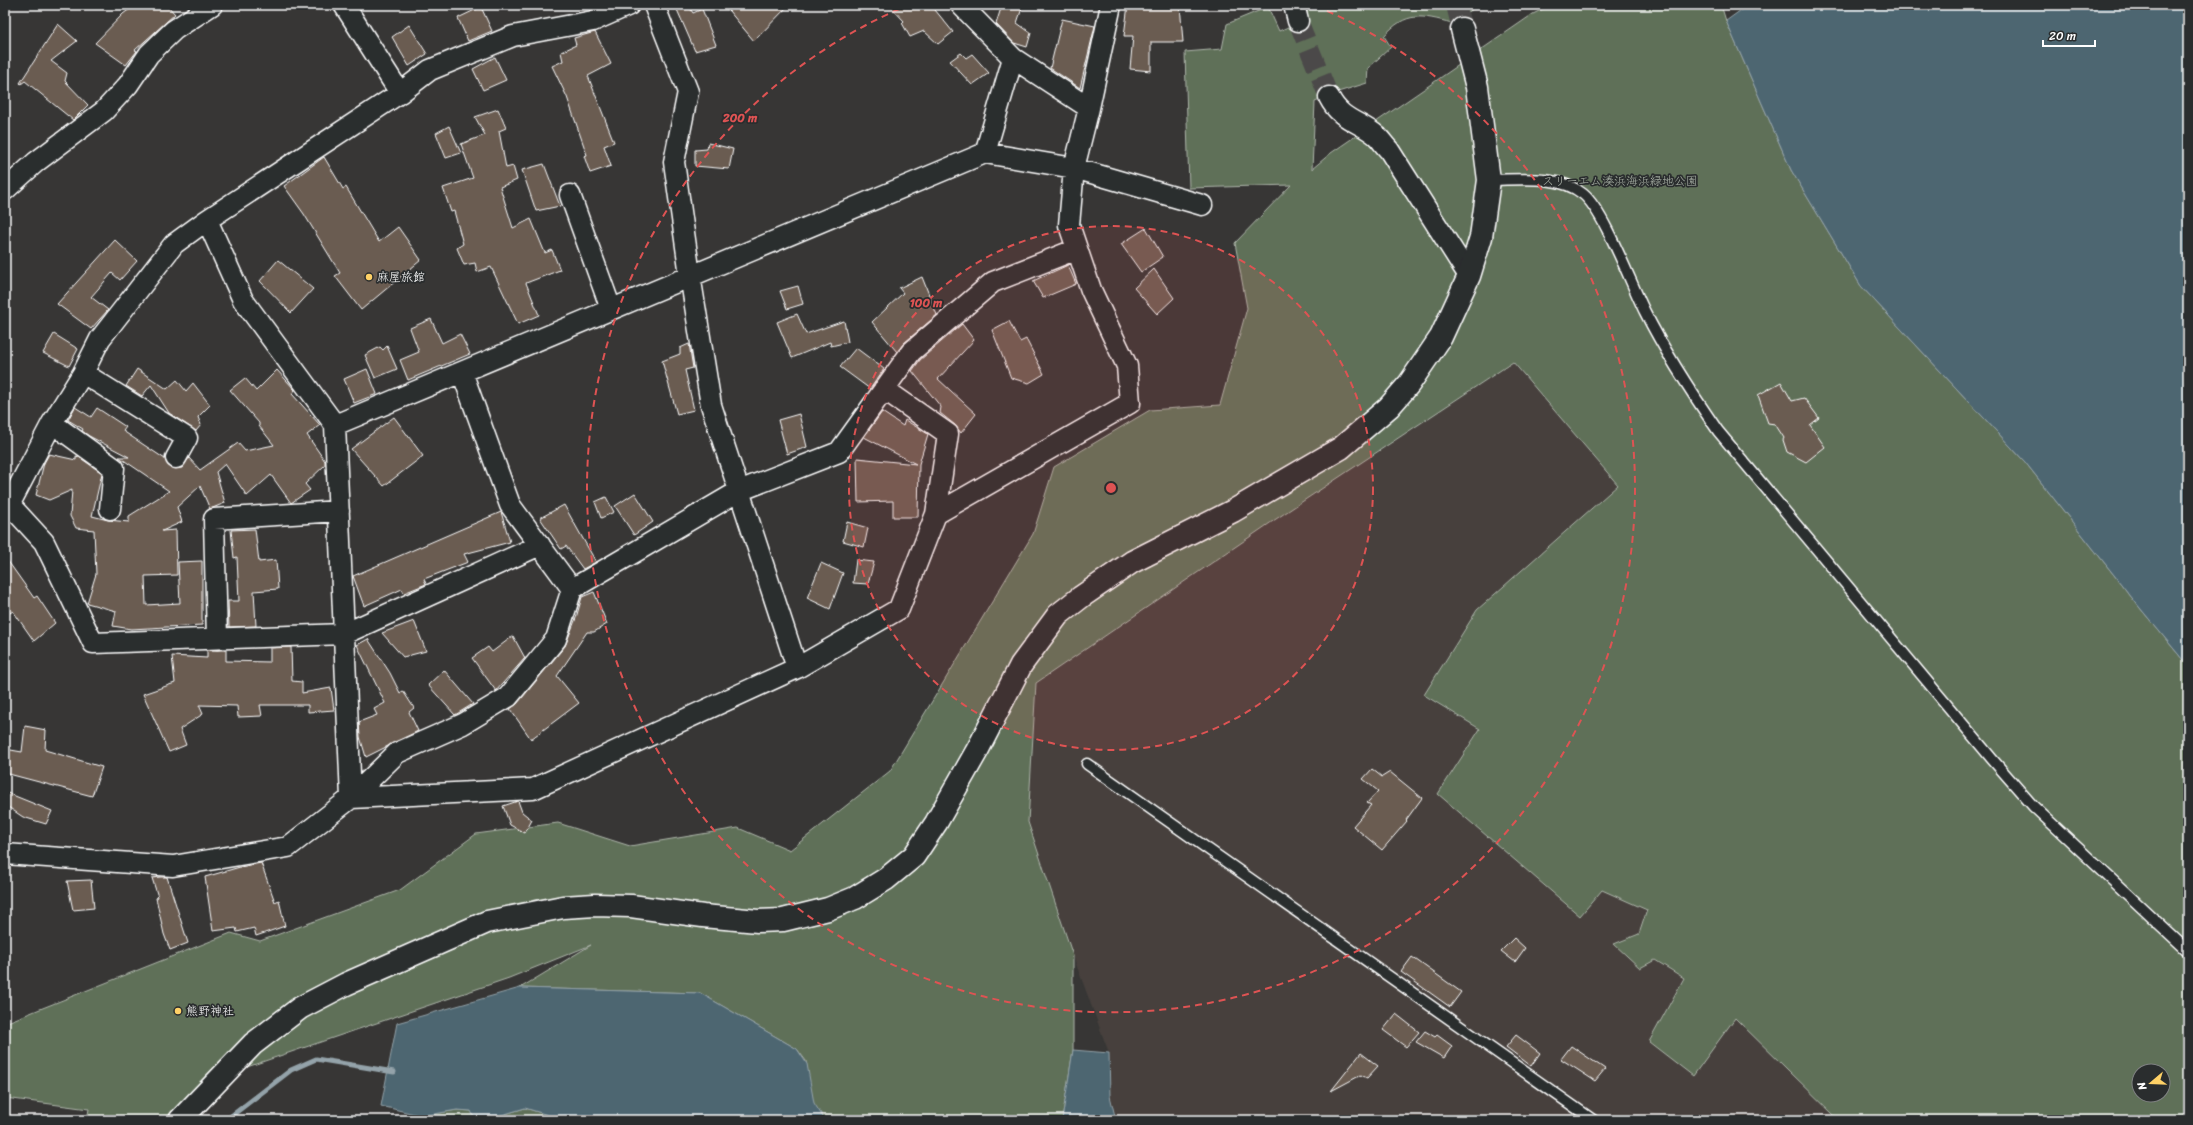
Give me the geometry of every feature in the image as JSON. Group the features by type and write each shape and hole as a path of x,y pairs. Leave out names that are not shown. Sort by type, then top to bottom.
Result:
{"street":[{"path":"5,190 36,162 104,111 128,86 154,49 174,30 212,5"},
{"path":"344,5 400,92"},
{"path":"540,545 344,634 93,643 44,542 8,509 52,422 83,373 100,339 174,244 207,220 400,92 430,70 513,36 593,21 629,5"},
{"path":"654,5 688,92 674,162 711,405 797,668"},
{"path":"961,5 1014,58 1090,108"},
{"path":"936,514 1130,403 1127,366 1091,290 1069,225 1074,168 1090,108 1111,5"},
{"path":"180,1120 253,1044 300,1008 346,984 487,922 563,906 595,905 631,906 703,916 758,921 783,920 835,906 855,898 886,879 914,856 936,824 978,749 1021,665 1058,615 1081,597 1132,562 1233,511 1341,448 1369,426 1408,384 1441,338 1469,276 1481,237 1489,180 1477,87 1462,29"},
{"path":"984,153 1014,58"},
{"path":"1329,98 1344,117 1376,136 1389,150 1469,276"},
{"path":"335,425 984,153 1074,168 1202,205"},
{"path":"570,195 611,309"},
{"path":"207,220 243,300 335,425 351,798"},
{"path":"5,854 173,866 288,847 351,798 397,753 463,724 508,697 556,639 572,589 739,491 839,452 911,352 993,282 1077,249"},
{"path":"462,372 510,504 572,589"},
{"path":"83,373 187,438 176,458"},
{"path":"351,798 533,789 797,668 900,609 936,514 948,434 884,389"},
{"path":"52,422 114,468 110,508"},
{"path":"217,639 214,519 339,511"}],"lane":[{"path":"1489,180 1550,181 1567,185 1583,194 1599,215 1645,313 1681,378 1718,430 1992,759 2033,806 2188,951"},
{"path":"1087,764 1593,1120"}],"shaded area":[{"path":"1513,362 1618,485 1477,610 1424,696 1480,729 1580,916 1602,890 1647,910 1639,934 1614,944 1655,960 1684,978 1649,1042 1693,1075 1735,1017 1839,1120 1116,1120 1110,1096 1109,1053 1073,956 1028,822 1036,683 1276,519"}],"green space":[{"name":"スリーエム湊浜海浜緑地公園","path":"1306,5 1493,5 1473,9 1452,23 1432,18 1415,17 1400,22 1392,28 1384,36 1391,47 1368,68 1367,83 1338,92 1315,102 1312,169 1331,153 1533,14 1551,5 1721,5 1726,21 1791,170 1861,286 2025,462 2140,608 2188,666 2188,1120 1839,1120 1735,1018 1693,1076 1649,1042 1684,978 1655,960 1640,968 1614,944 1639,934 1647,910 1602,890 1580,916 1438,794 1480,729 1424,695 1477,610 1618,485 1513,362 1276,519 1036,683 1028,822 1073,956 1073,1050 1062,1120 825,1120 813,1103 806,1061 797,1049 700,993 520,988 591,945 509,978 200,1083 165,1120 87,1120 89,1109 5,1098 5,1023 231,933 260,941 400,890 476,834 558,823 630,846 738,828 790,850 890,771 1033,534 1054,467 1150,410 1220,405 1247,308 1235,243 1291,185 1189,188 1185,52 1222,49 1227,24 1268,7 1279,31 1309,18","holes":["1245,498 1068,598 1151,539"]},
{"path":"525,1108 564,1120 485,1120"},
{"path":"457,1110 472,1111 475,1120 423,1120 423,1116"}],"water":[{"path":"1748,5 2188,5 2188,666 2140,608 2025,462 1861,286 1791,170 1726,21"},
{"path":"520,988 700,993 797,1049 807,1064 814,1103 825,1120 564,1120 525,1108 485,1120 475,1120 471,1111 457,1110 423,1116 381,1106 397,1023"},
{"path":"1073,1050 1109,1053 1110,1096 1116,1120 1062,1120"}],"building":[{"path":"135,5 167,5 175,14 135,50 137,51 126,65 95,43 123,14"},
{"path":"675,5 688,5 693,13 702,9 716,45 695,51"},
{"path":"724,5 789,5 754,41"},
{"path":"889,5 931,5 953,32 938,44 924,31 910,37 902,23 904,21"},
{"path":"1002,5 1023,5 1017,23 1031,33 1027,47 1014,43 996,24"},
{"path":"1128,5 1180,5 1183,42 1151,42 1151,71 1130,69 1133,36 1124,36"},
{"path":"481,7 492,31 468,41 458,18"},
{"path":"1062,19 1095,26 1080,88 1050,68"},
{"path":"58,24 77,41 51,61 67,73 65,81 88,105 73,120 25,81 21,84 20,83"},
{"path":"409,25 427,54 409,66 392,37"},
{"path":"595,32 611,64 588,76 614,142 604,146 611,166 590,173 584,156 587,155 567,97 552,66 563,61 561,52 576,45 574,38"},
{"path":"961,53 966,58 972,54 989,73 972,85 950,61"},
{"path":"495,57 506,80 483,90 473,69"},
{"path":"498,109 506,128 499,131 506,168 513,166 517,180 500,187 513,228 531,219 545,253 552,250 560,270 526,283 539,315 518,324 491,267 477,272 475,263 464,265 457,248 463,244 454,211 451,212 443,188 473,178 461,144 485,135 475,117"},
{"path":"449,126 461,153 446,158 436,133"},
{"path":"708,143 733,149 729,169 695,166 695,150 707,149"},
{"path":"324,157 343,189 346,187 379,242 398,227 421,260 361,310 335,276 340,273 304,214 284,186"},
{"path":"544,164 560,206 536,211 522,170"},
{"path":"1146,228 1163,257 1141,272 1121,244"},
{"path":"115,240 137,261 120,280 112,273 91,297 108,310 91,329 57,304"},
{"path":"278,260 313,289 291,313 260,281"},
{"path":"1068,265 1076,284 1043,298 1033,281"},
{"path":"1154,269 1174,298 1157,314 1134,288"},
{"path":"922,277 937,315 904,343 897,352 872,322 903,293 899,288"},
{"path":"798,286 803,304 787,309 780,291"},
{"path":"797,314 806,334 844,321 848,342 831,346 830,342 792,358 777,322"},
{"path":"431,319 442,343 460,334 470,354 408,380 400,360 419,352 410,328"},
{"path":"1009,321 1020,342 1026,339 1044,374 1029,383 1011,378 992,330"},
{"path":"962,324 974,340 938,379 976,414 961,433 955,425 940,413 941,407 912,371 920,360"},
{"path":"54,334 78,349 69,366 43,353"},
{"path":"689,344 693,368 685,370 694,410 677,414 662,361 680,354 680,348"},
{"path":"387,346 397,369 375,378 365,355 380,347 383,350"},
{"path":"856,348 884,369 870,389 840,367"},
{"path":"137,369 167,389 177,380 186,391 193,383 210,405 198,417 201,425 196,431 169,413 151,385 142,396 126,386"},
{"path":"367,369 377,394 354,403 344,379"},
{"path":"277,370 295,390 292,394 320,425 307,435 325,461 325,465 305,484 310,490 291,503 271,475 247,496 225,464 216,472 225,503 210,509 200,486 177,507 182,522 162,531 176,530 177,575 145,576 146,605 180,603 178,562 202,561 202,625 131,629 113,626 116,611 87,603 96,574 94,530 76,528 70,516 72,490 49,500 36,495 44,463 49,454 76,460 76,456 102,473 92,516 108,520 129,522 129,516 169,491 119,457 129,457 89,436 82,431 83,429 68,420 75,407 91,417 97,408 126,427 123,431 165,459 171,468 182,468 189,458 200,470 238,443 245,451 274,445 259,426 259,423 230,390 245,378 256,391"},
{"path":"1781,382 1792,401 1804,398 1819,418 1810,425 1825,447 1806,462 1787,452 1783,440 1784,438 1775,424 1768,423 1758,395"},
{"path":"882,412 903,426 905,420 928,434 919,464 918,517 893,517 893,501 858,502 857,458 916,464 864,437"},
{"path":"799,414 807,447 787,454 778,420"},
{"path":"394,417 423,456 384,486 351,449"},
{"path":"635,493 653,522 634,535 615,506"},
{"path":"606,497 614,512 601,518 595,502"},
{"path":"564,505 596,562 583,569 566,546 561,549 540,518"},
{"path":"501,512 510,542 464,554 468,562 424,579 426,584 404,593 402,589 364,606 353,576"},
{"path":"847,522 868,528 864,547 843,541"},
{"path":"255,529 259,562 276,560 278,589 254,591 256,626 229,627 228,601 239,601 237,557 234,558 231,530"},
{"path":"5,557 34,598 37,596 55,623 34,641 13,611 5,616"},
{"path":"856,560 874,562 868,584 853,583"},
{"path":"821,563 843,573 830,609 807,598"},
{"path":"594,592 607,624 594,632 587,632 557,676 579,703 531,739 510,709 517,704 565,646 576,618 582,597"},
{"path":"414,621 426,651 403,657 382,633"},
{"path":"513,636 525,658 496,691 472,658 488,647 492,652"},
{"path":"368,639 390,673 400,693 403,691 414,708 409,712 418,731 366,757 360,737 359,722 377,715 374,709 385,703 357,645"},
{"path":"291,647 292,681 302,682 302,693 331,688 334,710 308,712 308,705 260,705 262,716 238,717 237,706 199,705 203,714 180,729 186,745 169,752 143,694 175,683 172,656 207,658 207,650 226,650 226,661 270,662 270,648"},
{"path":"444,670 473,704 455,715 428,685"},
{"path":"25,726 46,730 45,750 102,767 92,796 5,773 5,749 22,752"},
{"path":"1372,769 1382,777 1390,772 1422,798 1406,820 1407,821 1382,850 1353,826 1371,805 1367,803 1378,791 1363,779"},
{"path":"5,792 52,811 46,824 23,817 5,805"},
{"path":"518,801 522,812 532,820 525,833 510,825 503,806"},
{"path":"261,863 275,902 279,900 285,926 256,936 254,928 237,932 236,928 213,931 205,877 240,867"},
{"path":"167,877 188,943 170,950 164,934 156,898 158,897 152,878"},
{"path":"91,880 94,908 73,910 67,881"},
{"path":"1514,938 1525,948 1515,962 1501,951"},
{"path":"1412,957 1461,992 1450,1007 1401,972"},
{"path":"1396,1014 1419,1032 1406,1047 1383,1030"},
{"path":"1425,1031 1435,1037 1437,1035 1452,1046 1444,1058 1416,1042"},
{"path":"1516,1035 1540,1053 1531,1066 1506,1047"},
{"path":"1571,1046 1605,1069 1595,1081 1561,1059"},
{"path":"1361,1053 1378,1066 1367,1078 1361,1075 1331,1091"}],"waterway":[{"path":"226,1120 291,1070 316,1059 394,1072"}],"tunnel":[{"path":"1456,5 1462,29"},
{"path":"1298,21 1329,97"}],"place":[{"name":"麻屋旅館","path":"369,277"},
{"name":"熊野神社","path":"178,1011"}]}
